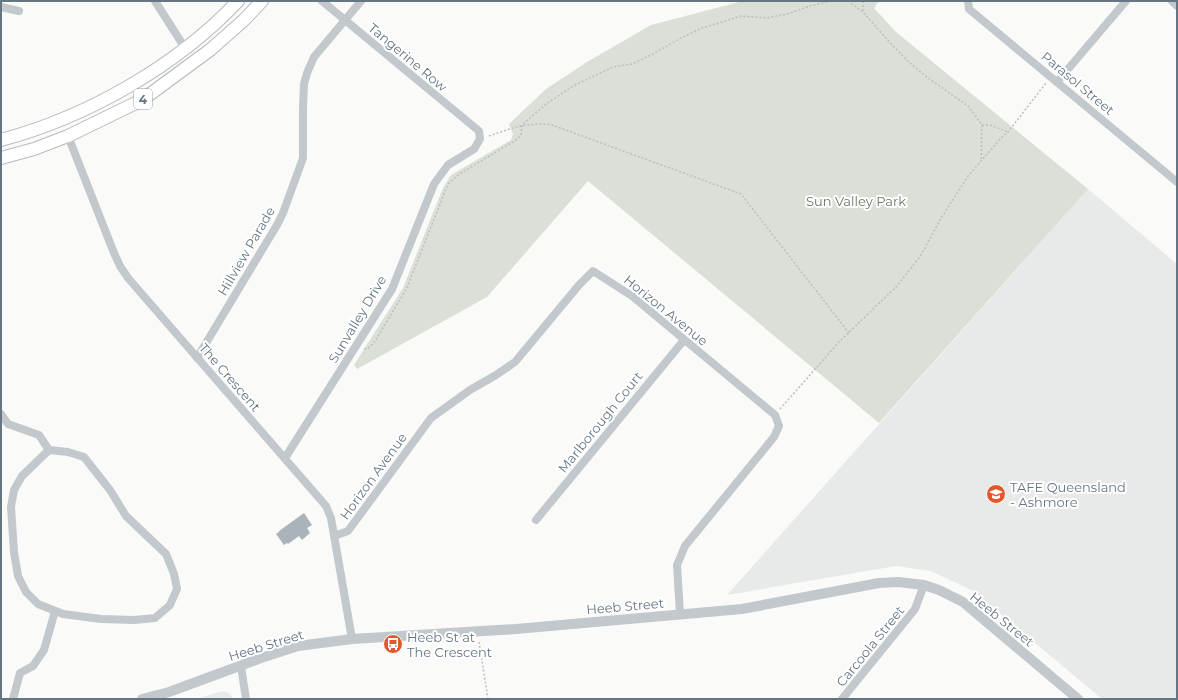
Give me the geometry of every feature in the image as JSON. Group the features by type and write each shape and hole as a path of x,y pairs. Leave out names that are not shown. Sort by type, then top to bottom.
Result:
{"main road":[{"name":"4","path":"1,140 36,129 66,117 117,93 144,78 185,48 219,20 238,1"},
{"name":"4","path":"1,158 34,149 68,136 142,100 210,50 244,20 262,1"}],"street":[{"path":"155,1 185,48"},
{"name":"Tangerine Row","path":"322,1 479,135"},
{"name":"Hillview Parade","path":"197,358 283,213 303,158 304,84 314,57 361,1"},
{"name":"Parasol Street","path":"968,1 969,9 1177,182"},
{"path":"1054,79 1126,1"},
{"path":"1172,1 1177,6"},
{"path":"1,7 19,11"},
{"name":"Sunvalley Drive","path":"285,458 392,289 434,184 448,165 474,149 479,135"},
{"name":"The Crescent","path":"68,136 120,266 128,278 326,506 331,518 352,639"},
{"name":"Horizon Avenue","path":"334,536 348,531 431,418 470,390 496,375 514,362 579,285 593,271 632,296 775,415"},
{"name":"Marlborough Court","path":"536,520 684,340"},
{"path":"1,414 8,424 39,435 49,450"},
{"path":"680,614 677,565 685,546 774,437 779,426 775,415"},
{"path":"49,450 68,452 84,457 110,490 126,516 166,554 174,574 177,588 170,605 155,618 134,620 101,619 63,614 38,604 26,592 18,576 14,552 11,507 14,490 22,476 49,450"},
{"name":"Heeb Street","path":"142,699 169,692 298,646 352,639 516,629 742,609 879,583 898,582 924,585 939,590 962,602 1078,699"},
{"name":"Carcoola Street","path":"842,699 915,609 924,585"},
{"path":"13,699 20,673 34,666 44,650 55,611"},
{"path":"241,666 246,699"}],"path":[{"path":"349,356 354,358 360,351 368,348 374,343 404,293 448,184 461,173 516,140 521,135 522,126 546,104 574,86 613,67 632,64 702,28 720,24 741,16 767,18 788,14 810,6 831,1"},
{"path":"848,1 863,12 910,63 928,78 968,106 982,124 981,162"},
{"path":"863,1 863,12"},
{"path":"775,415 818,365 896,286 921,254 940,220 968,176 1054,79"},
{"path":"479,135 540,123 552,125 741,194 849,333"},
{"path":"982,124 990,125 1008,132"},
{"path":"478,631 488,699"}],"shaded area":[{"name":"TAFE Queensland - Ashmore","path":"1088,189 1177,264 1177,699 1102,699 973,591 931,571 896,566 727,595"},
{"path":"222,691 229,693 233,699 197,699"}],"green space":[{"name":"Sun Valley Park","path":"743,1 879,1 874,8 896,32 1088,189 879,423 588,181 487,297 357,369 354,365 403,288 443,188 451,175 511,140 513,134 509,124 546,89 587,62 651,25"}],"building":[{"path":"304,513 312,525 307,528 310,533 302,540 299,536 288,544 287,543 284,545 276,534"}],"place":[{"name":"TAFE Queensland - Ashmore","path":"996,494"},
{"name":"Heeb St at The Crescent","path":"393,644"}]}
